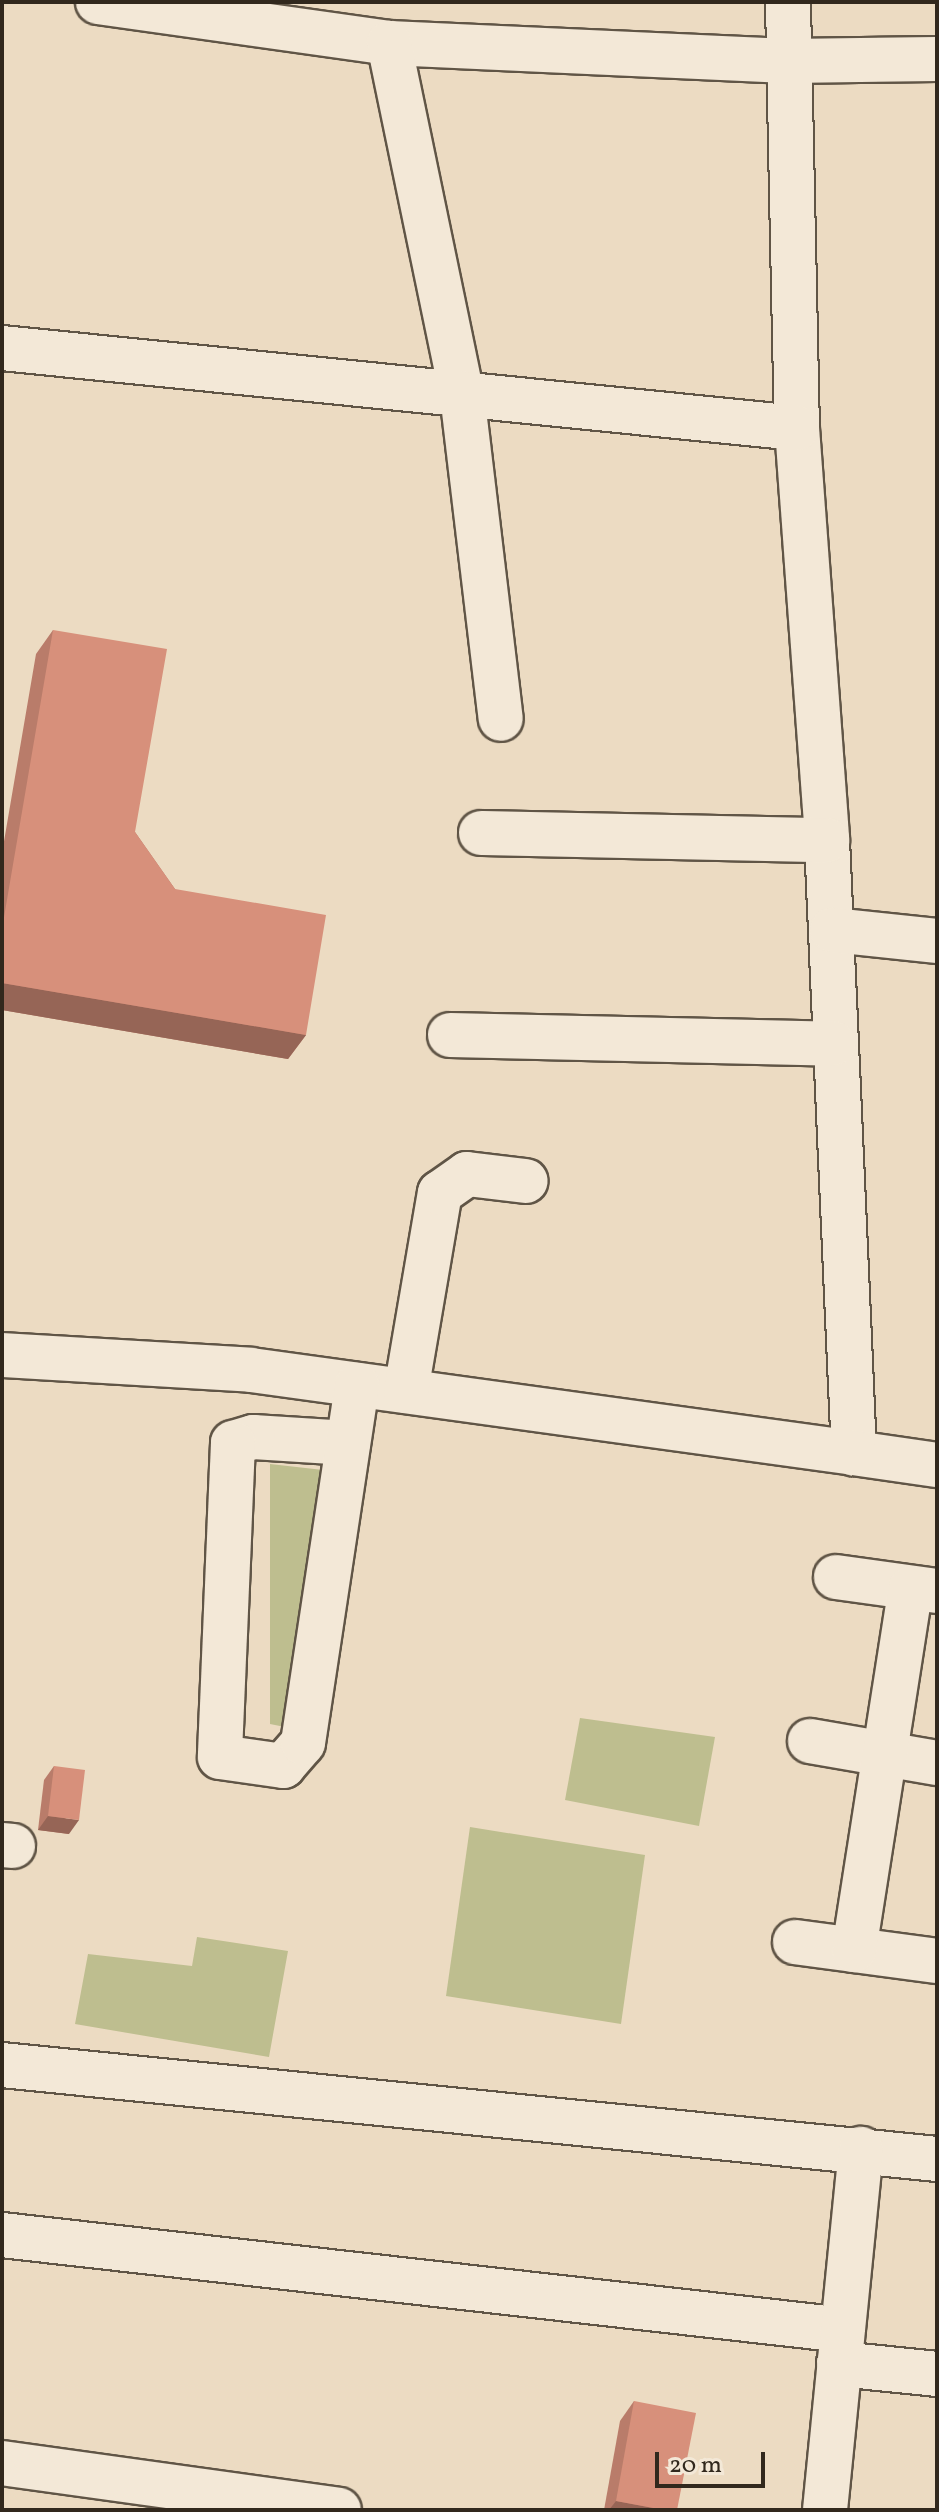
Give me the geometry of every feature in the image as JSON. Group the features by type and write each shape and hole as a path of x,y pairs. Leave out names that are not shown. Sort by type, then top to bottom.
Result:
{"street":[{"path":"98,2 389,43 788,61 937,59"},
{"path":"788,2 797,428 827,840 854,1453"},
{"path":"389,43 462,394 501,719"},
{"path":"2,348 797,428"},
{"path":"481,833 827,840"},
{"path":"832,930 937,941"},
{"path":"450,1035 834,1044"},
{"path":"406,1391 440,1193 467,1174 526,1181"},
{"path":"2,1355 251,1370 937,1465"},
{"path":"348,1443 253,1437 233,1443 214,1747 220,1757 283,1766 298,1757 348,1443 357,1385"},
{"path":"836,1577 924,1590 884,1754 854,1950"},
{"path":"810,1741 937,1763"},
{"path":"795,1942 937,1961"},
{"path":"2,2065 937,2159"},
{"path":"825,2510 861,2149"},
{"path":"2,2235 841,2347 937,2374"},
{"path":"2,2463 339,2510"}],"green space":[{"path":"270,1464 332,1471 315,1733 270,1724"},
{"path":"580,1718 715,1737 699,1826 565,1800"},
{"path":"470,1827 645,1855 621,2024 446,1996"},
{"path":"197,1937 288,1951 269,2057 75,2024 88,1954 192,1966"}],"building":[{"path":"53,630 167,649 135,832 175,889 326,915 306,1035 2,983 2,929"},
{"path":"54,1766 85,1770 79,1820 48,1816"},
{"path":"634,2401 696,2413 677,2510 616,2501"}]}
